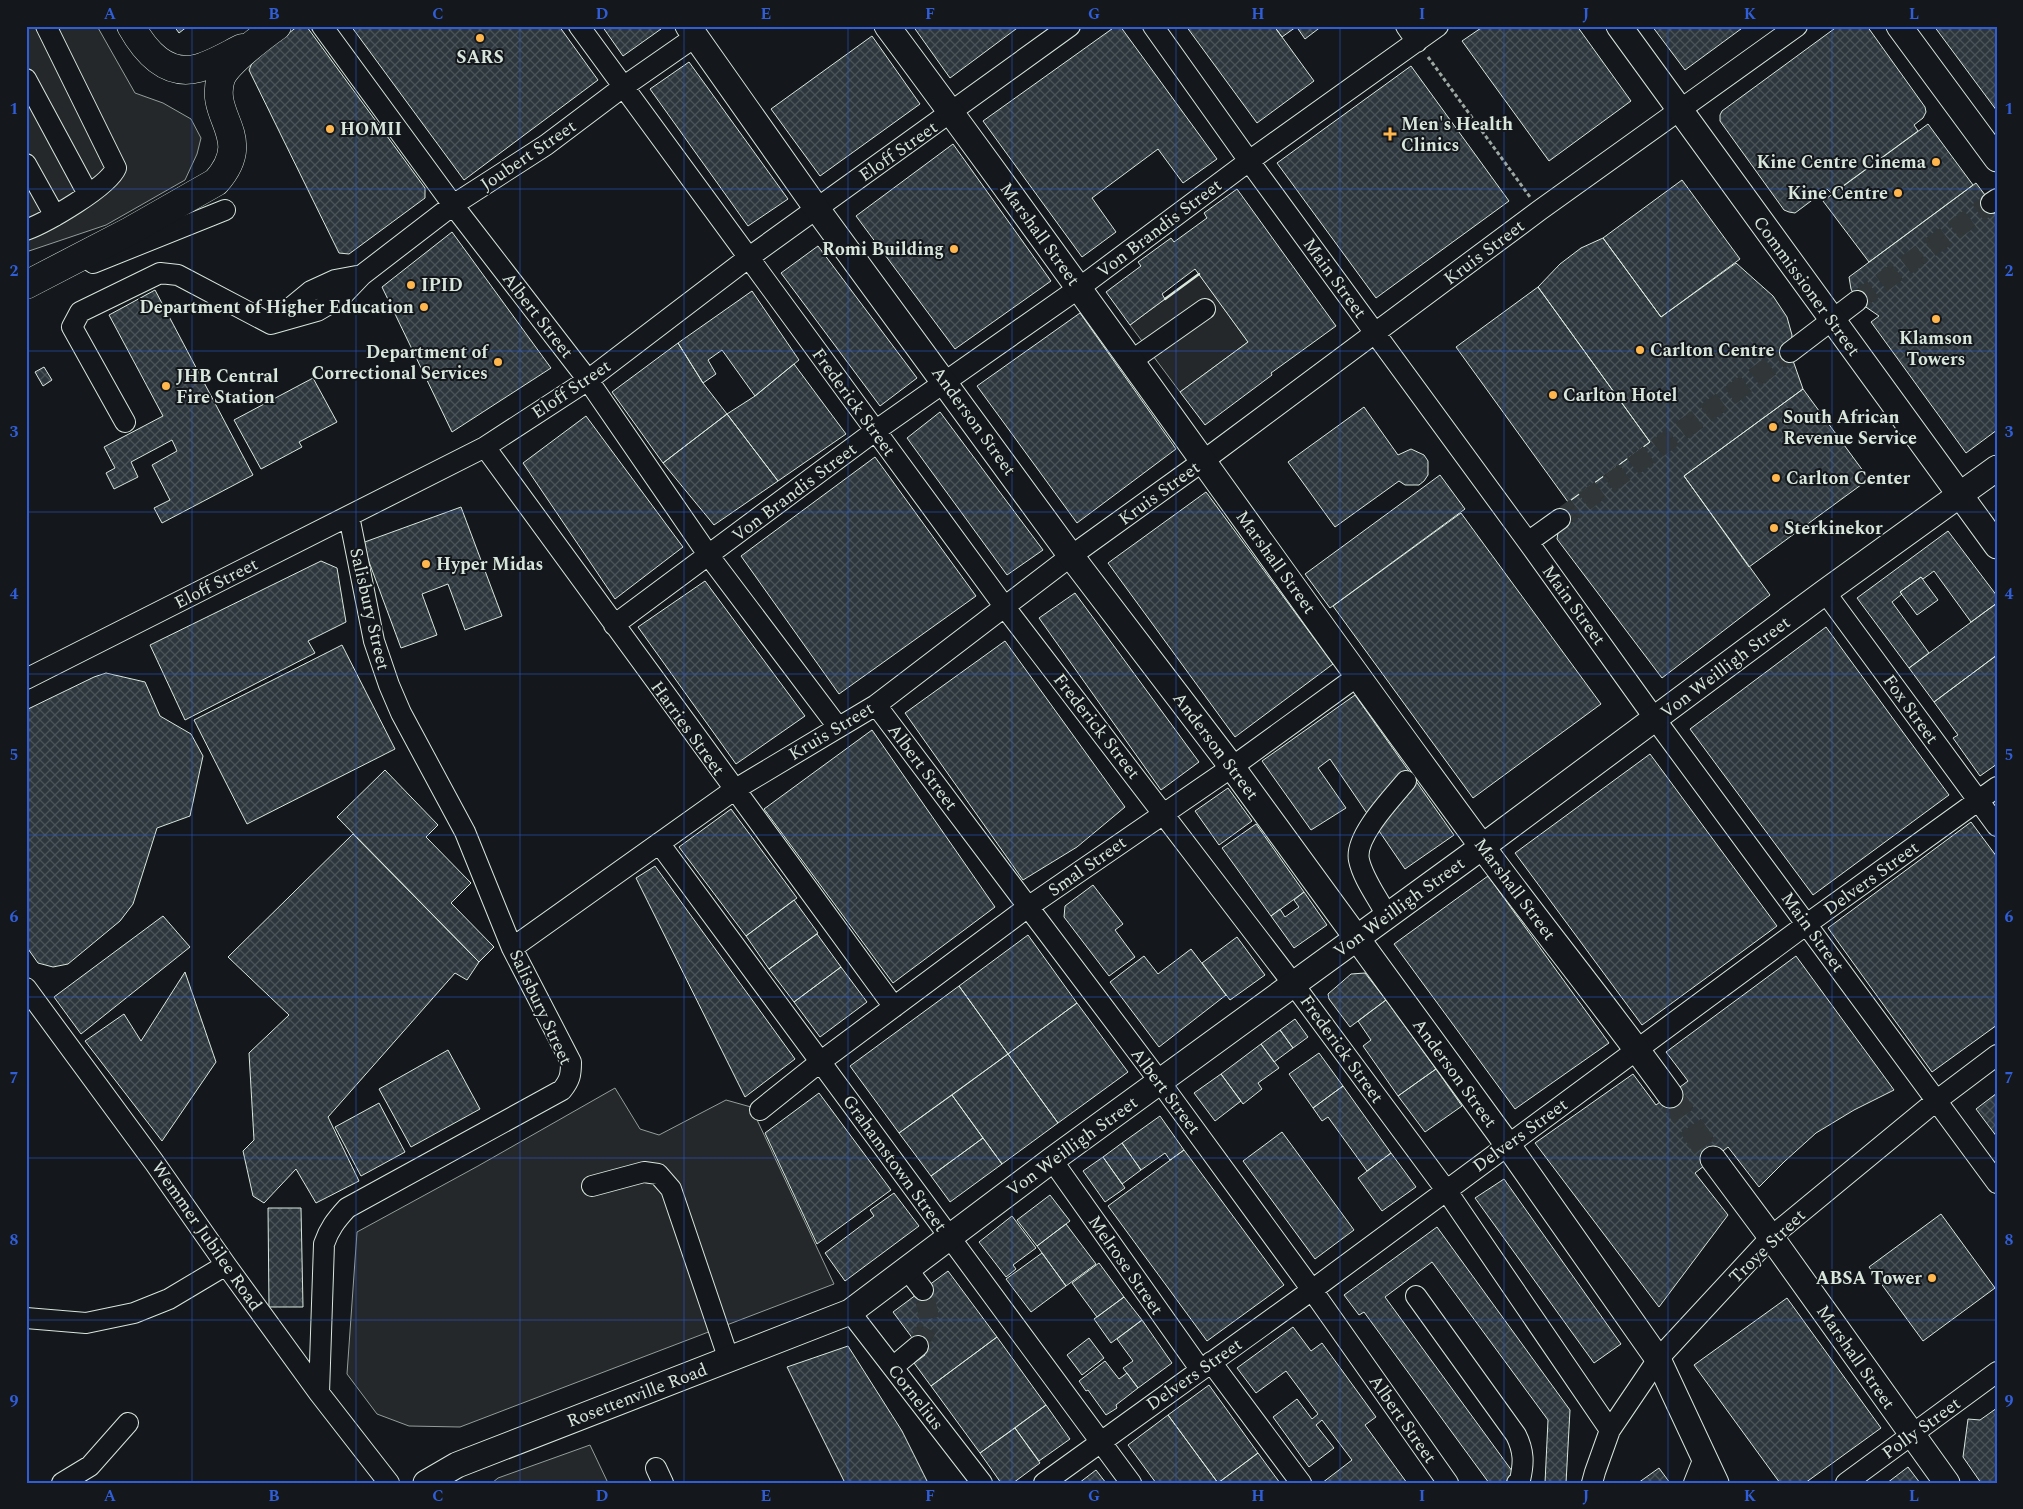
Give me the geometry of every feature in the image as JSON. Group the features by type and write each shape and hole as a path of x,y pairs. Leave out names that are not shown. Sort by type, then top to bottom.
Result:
{"highway":[{"path":"131,26 148,52 166,66 177,69 198,68 254,43"},
{"path":"26,285 130,232 216,182 225,172 232,154 232,140 220,101 219,90 222,77 254,43 277,26"}],"main road":[{"name":"Marshall Street","path":"888,26 1482,847 1670,1095"},
{"name":"Commissioner Street","path":"1619,26 1997,546"},
{"path":"1899,26 1997,159"},
{"name":"Anderson Street","path":"691,31 817,209 945,381 1071,556 1232,767 1507,1144 1658,1359 1716,1483"},
{"name":"Von Weilligh Street","path":"850,1312 1052,1160 1482,847 1825,592 1997,468"},
{"name":"Marshall Street","path":"1713,1159 1947,1483"},
{"name":"Rosettenville Road","path":"426,1483 457,1465 850,1312"}],"street":[{"path":"26,230 68,209 112,174 116,168 46,26"},
{"name":"Albert Street","path":"322,26 454,206 588,380 709,556 838,727"},
{"name":"Frederick Street","path":"579,26 1004,606 1294,984 1446,1190 1610,1430"},
{"name":"Eloff Street","path":"26,680 485,447 588,380 748,258 952,113 1070,26"},
{"name":"Main Street","path":"1153,26 1655,719 1997,1183"},
{"name":"Von Brandis Street","path":"614,625 875,431 1079,288 1249,161 1412,34 1438,26"},
{"name":"Kruis Street","path":"512,948 734,790 876,705 1071,556 1203,461 1540,210 1797,26"},
{"name":"Joubert Street","path":"125,422 72,327 80,312 160,272 178,275 271,324 311,291 336,280 362,275 454,206 546,145 691,31"},
{"path":"26,80 88,194"},
{"path":"26,164 55,216"},
{"path":"26,289 225,210"},
{"path":"1790,352 1857,301"},
{"path":"1131,361 1205,310"},
{"name":"Harries Street","path":"485,447 894,1007"},
{"name":"Salisbury Street","path":"319,1392 324,1244 330,1228 337,1218 347,1208 562,1090 570,1081 570,1062 512,948 465,832 388,685 374,641 349,516"},
{"path":"1528,542 1560,519"},
{"name":"Fox Street","path":"1825,592 1997,826"},
{"name":"Smal Street","path":"760,1110 820,1062 1028,907 1232,767 1358,675"},
{"name":"Albert Street","path":"876,705 1160,1082 1312,1290 1448,1483"},
{"path":"1387,916 1368,882 1359,859 1359,847 1369,829 1406,781"},
{"name":"Delvers Street","path":"1044,1483 1312,1290 1507,1144 1997,787"},
{"name":"Grahamstown Street","path":"659,843 1131,1483"},
{"name":"Wemmer Jubilee Road","path":"26,988 319,1392 389,1483"},
{"name":"Troye Street","path":"1592,1483 1594,1472 1610,1430 1658,1359 1771,1237 1936,1101 1997,1055"},
{"name":"Melrose Street","path":"1052,1160 1206,1365 1301,1483"},
{"path":"592,1186 644,1172 658,1174 671,1188 729,1360"},
{"path":"26,1318 86,1323 134,1313 169,1299 226,1265"},
{"path":"907,1269 923,1290"},
{"path":"1416,1296 1516,1435 1523,1448 1523,1468 1520,1480 1517,1483"},
{"name":"Cornelius","path":"850,1312 982,1483"},
{"path":"893,1367 918,1346"},
{"name":"Polly Street","path":"1846,1483 1997,1372"},
{"path":"62,1483 90,1466 128,1423"},
{"path":"1694,1483 1704,1458"}],"path":[{"path":"1412,34 1540,210"}],"shaded area":[{"path":"26,26 97,26 135,93 163,103 191,119 201,138 197,154 185,180 106,225 26,252"},
{"path":"1199,274 1248,342 1180,392 1130,325"},
{"path":"615,1088 640,1129 659,1135 726,1100 751,1107 834,1284 460,1427 409,1426 377,1414 347,1374 357,1232"},
{"path":"590,1445 608,1483 492,1483 498,1478"}],"building":[{"path":"174,26 188,26 179,33"},
{"name":"HOMII","path":"298,26 307,27 425,188 425,198 349,254 339,253 249,70 253,61"},
{"path":"351,26 559,26 598,80 464,180"},
{"path":"602,26 659,26 661,29 623,56"},
{"path":"913,26 1020,26 950,78"},
{"path":"1116,26 1120,26 1217,159 1183,183 1158,149 1092,198 1116,232 1082,257 983,121"},
{"path":"1186,26 1274,26 1314,81 1257,123"},
{"path":"1274,26 1296,26 1296,27 1282,37"},
{"path":"1296,26 1322,26 1305,39"},
{"path":"1484,26 1577,26 1631,101 1549,161 1462,41"},
{"path":"1652,26 1745,26 1685,70"},
{"path":"1838,26 1867,26 1925,107 1926,112 1923,118 1914,125 1918,131 1832,194 1827,189 1795,213 1789,212 1784,210 1720,121 1720,115 1722,111"},
{"path":"1934,26 1997,26 1997,111"},
{"path":"872,36 920,104 820,176 771,109"},
{"path":"689,62 788,199 748,226 650,89"},
{"path":"1411,66 1509,201 1376,298 1277,163"},
{"name":"Kine Centre","path":"1928,124 1973,185 1869,262 1823,201"},
{"name":"Romi Building","path":"953,144 1051,281 955,349 856,216"},
{"path":"1682,180 1740,259 1661,317 1603,238"},
{"name":"Klamson Towers","path":"1976,183 1997,211 1997,430 1966,453 1871,322 1879,316 1857,301 1851,289 1849,277"},
{"path":"1237,189 1336,326 1271,373 1272,375 1205,425 1180,392 1248,342 1195,269 1162,294 1165,299 1130,325 1106,292 1141,266 1138,262 1171,238 1174,242 1207,218 1204,213"},
{"path":"452,232 551,368 452,432 382,287"},
{"path":"1603,238 1661,317 1736,263 1773,296 1787,317 1792,335 1790,352 1803,389 1684,476 1770,595 1662,678 1557,539 1562,507 1650,442 1538,287 1560,264 1581,248"},
{"path":"818,246 917,378 880,406 781,273"},
{"name":"Carlton Hotel","path":"1538,287 1650,442 1568,502 1456,347"},
{"path":"155,290 253,475 162,523 154,508 170,500 152,465 177,451 172,440 131,462 138,477 114,489 106,473 115,468 104,447 163,416 109,315"},
{"path":"752,291 799,360 755,396 722,350 708,360 716,374 703,383 678,343"},
{"path":"1080,313 1176,449 1077,523 977,386"},
{"path":"678,343 703,383 727,414 663,463 612,392"},
{"path":"794,364 846,434 778,481 727,414 755,396"},
{"path":"44,367 52,380 43,386 35,372"},
{"path":"313,378 337,422 299,442 302,447 261,469 234,420"},
{"name":"Carlton Center","path":"1803,389 1869,479 1749,567 1684,476"},
{"path":"1364,407 1398,455 1411,449 1424,455 1428,461 1428,475 1419,485 1405,485 1399,481 1335,527 1288,462"},
{"path":"940,412 1043,550 1007,575 907,438"},
{"path":"727,414 778,481 714,525 663,463"},
{"path":"586,416 683,547 615,599 523,463"},
{"path":"875,457 976,596 839,694 741,556"},
{"path":"1440,475 1465,509 1330,608 1305,574"},
{"path":"1206,492 1333,664 1235,737 1108,563"},
{"name":"Hyper Midas","path":"461,507 502,616 465,630 448,584 422,594 437,635 401,648 362,543"},
{"path":"1461,513 1601,704 1473,798 1333,606"},
{"path":"1948,531 1997,596 1997,603 1971,622 1934,571 1923,579 1921,577 1900,592 1902,594 1892,602 1929,653 1909,668 1857,598"},
{"path":"321,561 337,568 346,622 308,641 315,653 185,720 150,645"},
{"path":"1921,577 1938,600 1917,615 1900,592"},
{"path":"705,581 805,716 736,764 638,627"},
{"path":"1075,593 1199,762 1161,790 1039,618"},
{"path":"1997,603 1997,655 1934,702 1909,668"},
{"path":"1826,627 1949,795 1813,895 1690,729"},
{"path":"1005,641 1125,807 1077,847 1023,880 905,713"},
{"path":"342,645 395,749 247,824 194,720"},
{"path":"1997,655 1997,764 1980,776 1953,738 1958,735 1934,702"},
{"path":"106,673 145,682 160,716 191,734 203,756 190,816 157,828 133,904 120,921 68,964 53,967 38,963 26,946 26,710"},
{"path":"1355,695 1454,835 1405,869 1330,759 1318,768 1346,808 1311,830 1262,761"},
{"path":"872,730 995,907 893,983 764,809"},
{"path":"1650,754 1777,926 1642,1025 1515,853"},
{"path":"385,770 438,825 426,837 471,883 451,903 494,947 479,962 337,817"},
{"path":"1228,788 1252,821 1219,845 1195,811"},
{"path":"731,809 797,898 746,936 679,847"},
{"path":"1971,822 1997,857 1997,1025 1932,1072 1828,928"},
{"path":"1256,824 1304,892 1271,916 1222,848"},
{"path":"353,834 479,962 467,980 455,973 328,1117 359,1181 316,1203 296,1169 264,1203 253,1196 243,1151 254,1140 249,1053 289,1015 228,957"},
{"path":"655,866 795,1059 745,1097 636,878"},
{"path":"1488,876 1609,1043 1515,1109 1394,944"},
{"path":"1093,885 1123,924 1115,930 1135,957 1109,976 1064,917 1065,906"},
{"path":"1304,892 1327,925 1294,948 1271,916 1280,909 1285,917 1299,907 1294,900"},
{"path":"794,900 818,933 769,969 746,936"},
{"path":"163,916 190,947 81,1034 54,997"},
{"path":"817,934 841,967 794,1002 769,969"},
{"path":"1028,935 1077,1003 1008,1054 959,986"},
{"path":"1237,937 1265,975 1230,1000 1202,963"},
{"path":"1191,949 1226,995 1159,1047 1110,982 1144,956 1158,974"},
{"path":"1796,956 1894,1090 1854,1110 1816,1133 1759,1187 1728,1147 1695,1173 1728,1215 1659,1307 1535,1143 1633,1074 1656,1105 1688,1081 1666,1052"},
{"path":"841,967 867,1002 820,1037 794,1002"},
{"path":"185,972 216,1062 162,1141 85,1041 124,1014 141,1041"},
{"path":"1365,973 1386,1000 1350,1027 1329,999 1328,994 1351,974"},
{"path":"959,986 1008,1054 899,1133 850,1066"},
{"path":"1386,1000 1436,1069 1398,1096 1363,1046 1371,1040 1358,1021"},
{"path":"1077,1003 1128,1072 1058,1123 1008,1054"},
{"path":"1295,1019 1308,1037 1293,1048 1280,1030"},
{"path":"1280,1030 1293,1048 1274,1062 1261,1044"},
{"path":"1261,1044 1279,1068 1258,1083 1262,1089 1243,1104 1221,1074"},
{"path":"448,1050 480,1109 411,1147 379,1089"},
{"path":"1319,1053 1343,1086 1313,1108 1289,1074"},
{"path":"1008,1054 1058,1123 1002,1164 952,1095"},
{"path":"1436,1069 1462,1106 1425,1132 1398,1096"},
{"path":"1221,1074 1241,1101 1215,1121 1194,1093"},
{"path":"1343,1086 1391,1153 1367,1171 1328,1117 1322,1121 1313,1108"},
{"path":"819,1093 891,1190 817,1244 765,1133"},
{"path":"1997,1093 1997,1137 1976,1109"},
{"path":"952,1095 983,1138 931,1176 899,1133"},
{"path":"379,1103 405,1152 361,1176 335,1127"},
{"path":"1160,1116 1184,1150 1170,1160 1165,1153 1141,1170 1122,1143"},
{"path":"1282,1132 1354,1230 1315,1259 1243,1161"},
{"path":"983,1138 1002,1164 950,1202 931,1176"},
{"path":"1122,1143 1141,1170 1122,1184 1103,1157"},
{"path":"1184,1150 1284,1285 1207,1341 1108,1206"},
{"path":"1391,1153 1416,1187 1382,1211 1358,1178"},
{"path":"1103,1157 1125,1188 1105,1202 1083,1171"},
{"path":"1504,1179 1621,1344 1594,1363 1475,1198"},
{"path":"894,1193 919,1226 845,1281 825,1253 874,1216 870,1210"},
{"path":"1050,1195 1070,1221 1037,1246 1017,1220"},
{"path":"268,1208 301,1208 303,1307 269,1307"},
{"name":"ABSA Tower","path":"1941,1214 1995,1288 1923,1341 1869,1267"},
{"path":"1012,1216 1036,1248 1013,1265 1016,1269 1006,1277 979,1242"},
{"path":"1066,1224 1096,1264 1066,1286 1037,1246"},
{"path":"1437,1227 1570,1410 1566,1483 1545,1483 1548,1420 1432,1262 1385,1297 1515,1475 1505,1483 1489,1483 1364,1312 1359,1315 1344,1295"},
{"path":"1042,1253 1066,1286 1031,1312 1006,1279"},
{"path":"1099,1263 1124,1297 1097,1317 1072,1283"},
{"path":"948,1271 997,1337 931,1386 914,1363 925,1355 893,1312"},
{"path":"1124,1297 1142,1320 1111,1343 1094,1319"},
{"path":"1787,1298 1881,1428 1805,1483 1780,1483 1694,1365"},
{"path":"1142,1320 1172,1363 1138,1388 1123,1368 1133,1361 1117,1339"},
{"path":"1293,1327 1311,1351 1322,1343 1376,1417 1365,1425 1407,1483 1322,1483 1352,1460 1322,1420 1316,1425 1334,1448 1309,1467 1273,1417 1297,1399 1312,1419 1318,1414 1286,1371 1256,1393 1237,1368"},
{"path":"997,1337 1046,1405 980,1453 931,1386"},
{"path":"1089,1338 1104,1358 1082,1375 1067,1355"},
{"path":"848,1346 902,1431 928,1483 845,1483 787,1367"},
{"path":"1105,1361 1119,1379 1127,1373 1138,1388 1116,1405 1117,1408 1106,1415 1079,1381"},
{"path":"1209,1385 1258,1453 1218,1483 1168,1415"},
{"path":"1046,1405 1070,1439 1039,1461 1015,1428"},
{"path":"1997,1408 1997,1483 1981,1483 1963,1457 1968,1419 1980,1420"},
{"path":"1168,1415 1218,1483 1156,1483 1128,1445"},
{"path":"1015,1428 1040,1463 1013,1483 1001,1483 980,1453"},
{"path":"1258,1453 1280,1483 1218,1483"},
{"path":"1908,1467 1920,1483 1887,1483"},
{"path":"1659,1468 1670,1483 1638,1483"},
{"path":"1096,1470 1106,1483 1079,1483"}],"tunnel":[{"path":"1857,301 1991,203"},
{"path":"1560,519 1790,352"},
{"path":"1670,1095 1713,1159"},
{"path":"918,1346 930,1322 923,1290"}],"wall":[{"path":"1165,299 1199,274"}],"place":[{"name":"SARS","path":"480,38"},
{"name":"HOMII","path":"330,129"},
{"name":"Men's Health Clinics","path":"1390,134"},
{"name":"Kine Centre Cinema","path":"1936,162"},
{"name":"Kine Centre","path":"1898,193"},
{"name":"Romi Building","path":"954,249"},
{"name":"IPID","path":"411,285"},
{"name":"Department of Higher Education","path":"424,307"},
{"name":"Klamson Towers","path":"1936,319"},
{"name":"Carlton Centre","path":"1640,350"},
{"name":"Department of Correctional Services","path":"498,362"},
{"name":"JHB Central Fire Station","path":"166,386"},
{"name":"Carlton Hotel","path":"1553,395"},
{"name":"South African Revenue Service","path":"1773,427"},
{"name":"Carlton Center","path":"1776,478"},
{"name":"Sterkinekor","path":"1774,528"},
{"name":"Hyper Midas","path":"426,564"},
{"name":"ABSA Tower","path":"1932,1278"}]}
